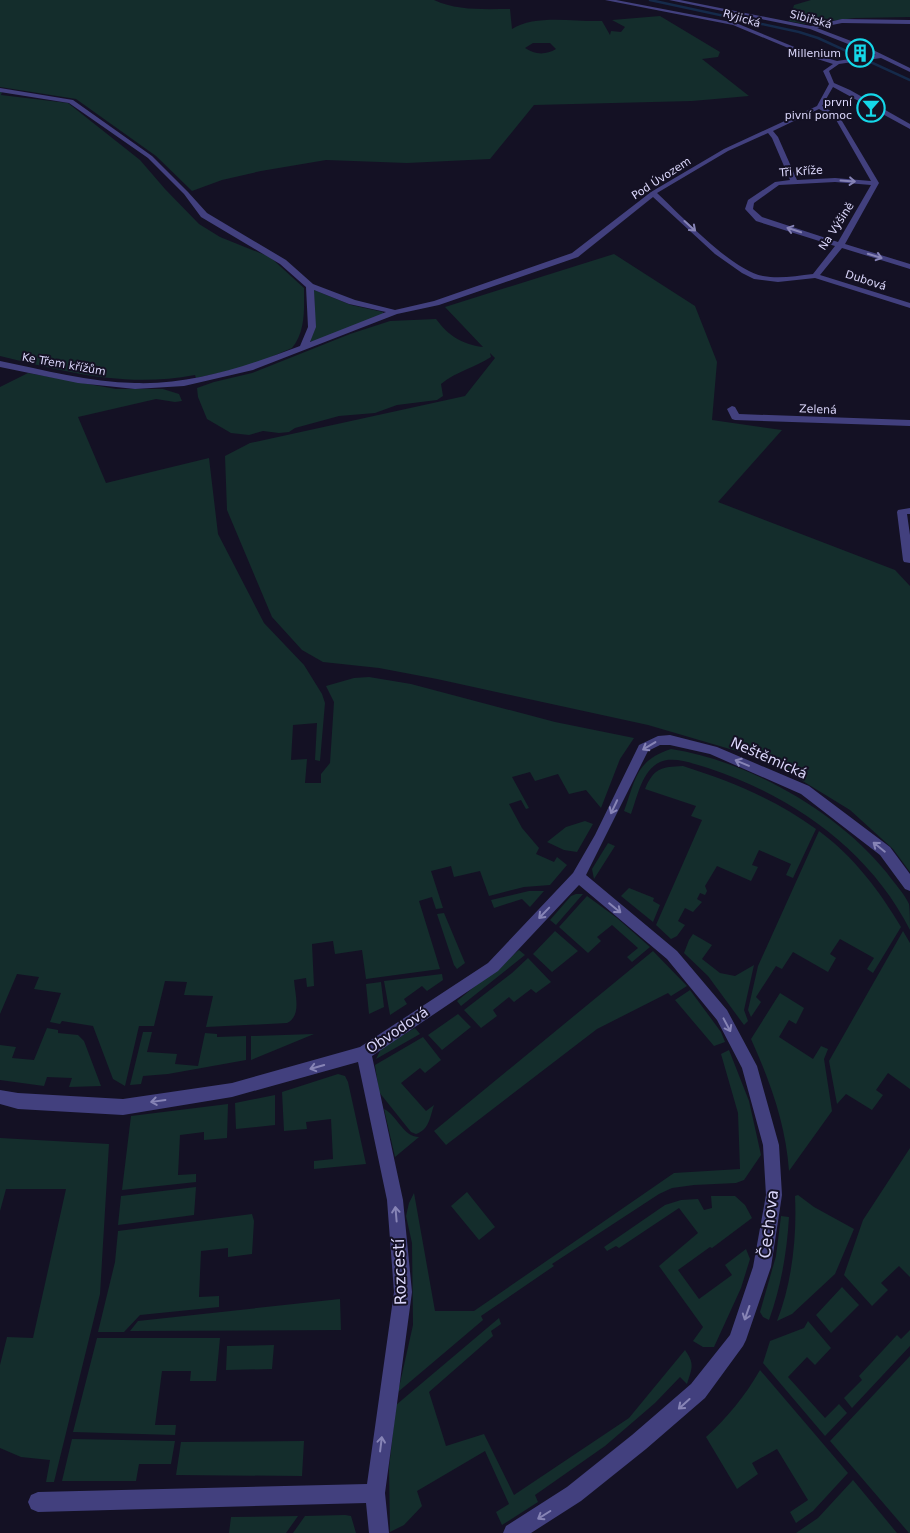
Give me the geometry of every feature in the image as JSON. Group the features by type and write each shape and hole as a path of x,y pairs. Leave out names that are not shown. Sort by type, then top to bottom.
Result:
{"street":[{"name":"Ryjická","path":"608,0 734,24 808,54 837,62"},
{"name":"Sibiřská","path":"672,0 811,28 883,56 910,70"},
{"path":"811,28 842,22 910,22"},
{"path":"883,56 837,62 826,71 832,84 848,91 910,127"},
{"path":"832,84 819,107 837,117 876,183"},
{"path":"0,90 71,100 150,157 186,193 204,215 226,230 264,249 283,262 310,286 352,302 395,312"},
{"name":"Pod Úvozem","path":"304,347 395,312 436,303 575,255 653,193 726,150 819,107"},
{"path":"769,130 775,137 794,181"},
{"name":"Tři Kříže","path":"840,245 759,219 749,209 751,202 777,183 835,180 876,183"},
{"name":"Na Výšině","path":"815,276 840,245 876,183"},
{"path":"653,193 735,267 758,277 776,279 815,276"},
{"name":"Dubová","path":"840,245 910,267"},
{"name":"Dubová","path":"815,276 910,306"},
{"path":"304,347 312,327 310,286"},
{"name":"Ke Třem křížům","path":"0,364 78,380 135,386 184,383 250,368 304,347"},
{"name":"Zelená","path":"732,409 735,417 910,423"},
{"path":"910,511 902,512 908,560 910,560"},
{"name":"Obvodová","path":"0,1097 18,1101 123,1107 232,1090 364,1053 492,967 578,878 643,748 658,741 670,740"},
{"name":"Neštěmická","path":"670,740 713,750 805,790 885,851 910,885"},
{"name":"Čechova","path":"513,1533 574,1494 639,1442 698,1391 737,1340 762,1267 774,1196 771,1145 749,1066 722,1015 672,955 578,878"},
{"name":"Rozcestí","path":"364,1053 395,1200 403,1292 387,1395 375,1492 379,1533"},
{"path":"38,1502 375,1492"}],"green space":[{"path":"0,0 434,0 462,8 510,9 512,29 521,24 543,20 602,21 610,35 611,31 621,32 625,27 612,20 660,16 720,52 718,57 702,59 749,96 692,101 534,105 490,159 407,163 326,160 222,180 192,191 156,156 76,99 0,87","holes":["533,43 550,43 556,49 540,53 525,48"]},
{"path":"811,0 910,0 910,17 855,18 805,24 788,21 798,14 792,12 794,5"},
{"path":"0,92 2,92 1,95 68,103 140,160 199,224 220,237 270,257 304,288 302,327 297,341 292,348 250,366 196,378 195,375 144,380 96,376 49,368 0,356"},
{"path":"614,254 695,306 717,362 712,420 782,430 718,502 895,570 910,586 910,872 893,849 850,810 788,772 740,752 648,725 437,679 379,668 323,662 302,650 272,617 227,510 225,456 250,443 465,396 495,358 490,353 491,357 441,384 443,396 437,400 397,405 375,413 339,416 295,428 289,432 263,431 249,435 231,433 207,419 198,397 197,388 252,373 350,334 390,321 436,319 456,338 468,344 483,347 445,307"},
{"path":"314,290 351,305 383,312 383,314 312,342 309,340 315,327"},
{"path":"28,373 116,389 163,389 179,394 182,401 175,402 156,399 78,417 106,483 209,458 218,534 264,623 304,665 322,694 325,703 320,761 315,760 317,723 293,725 291,760 307,759 305,783 321,783 321,774 330,763 334,702 326,686 354,678 369,677 411,684 555,722 634,738 620,759 601,808 586,790 569,794 558,774 535,781 530,772 512,777 529,808 526,809 521,800 509,804 522,828 539,848 536,854 554,862 557,857 567,865 550,885 524,887 489,896 480,871 454,877 451,866 431,871 443,908 436,909 432,897 419,901 440,969 366,979 362,950 335,954 333,941 312,944 314,986 307,987 306,978 294,980 296,1010 292,1020 287,1023 206,1027 213,996 184,995 187,982 165,981 154,1026 139,1026 125,1086 113,1079 93,1026 62,1021 60,1024 50,1022 61,993 34,989 39,977 17,974 0,1014 0,387"},
{"path":"671,749 701,755 761,777 818,810 867,851 887,873 909,904 910,930 893,901 873,875 850,851 825,829 798,810 769,793 739,779 690,763 666,760 654,766 644,778 631,814 624,811 635,780 643,765 650,759"},
{"path":"683,766 752,792 785,809 816,829 793,878 786,875 791,864 759,850 752,865 758,867 751,881 717,866 705,886 707,891 705,895 700,893 697,899 702,902 693,912 685,908 678,921 685,925 677,936 671,939 656,925 702,820 691,816 696,806 645,789 648,782 659,770"},
{"path":"585,821 593,824 577,852 564,850 547,842 566,827"},
{"path":"819,831 855,863 884,900 901,927 873,973 867,969 874,958 840,939 830,954 836,958 828,972 793,952 782,969 776,966 756,997 761,1002 751,1017 748,1010 758,966"},
{"path":"608,843 615,846 594,879 592,869"},
{"path":"629,888 654,898 653,901 660,905 653,922 621,896"},
{"path":"529,891 544,891 530,907 522,899 494,908 491,900"},
{"path":"583,894 556,925 550,920 571,896"},
{"path":"587,896 617,918 650,947 632,962 627,957 638,948 612,925 597,937 601,941 588,953 559,927"},
{"path":"444,913 465,963 457,969 437,914"},
{"path":"555,931 578,951 552,972 533,954"},
{"path":"903,931 910,943 910,1089 888,1073 876,1090 883,1095 872,1110 846,1094 837,1104 829,1061"},
{"path":"693,934 712,945 702,959 720,973 735,976 754,965 744,1010 748,1021 744,1025 708,976 684,953"},
{"path":"519,950 525,955 461,1006 457,1001"},
{"path":"653,951 687,986 671,996 668,993 597,1029 446,1145 434,1131"},
{"path":"528,958 551,982 536,993 531,989 514,1002 509,997 493,1010 497,1016 481,1028 464,1010 512,973"},
{"path":"442,974 443,980 427,991 422,986 404,999 407,1004 390,1015 384,981"},
{"path":"381,982 384,1007 369,1014 366,984"},
{"path":"690,990 721,1032 725,1042 714,1046 675,1000"},
{"path":"780,993 804,1008 796,1024 789,1020 779,1037 813,1059 821,1046 828,1049 824,1059 832,1111 789,1171 781,1120 765,1071 751,1039"},
{"path":"458,1014 471,1027 442,1050 428,1035"},
{"path":"47,1028 58,1030 58,1033 78,1035 84,1041 101,1086 69,1087 72,1078 47,1077 44,1086 0,1080 0,1045 16,1047 12,1058 34,1060"},
{"path":"415,1028 420,1034 376,1059 382,1047"},
{"path":"143,1032 152,1032 147,1052 177,1054 175,1064 198,1066 205,1033 217,1034 217,1037 246,1036 246,1060 168,1074 143,1076 141,1084 130,1085"},
{"path":"314,1034 251,1060 251,1036"},
{"path":"423,1037 441,1060 425,1073 420,1068 401,1083 426,1111 434,1105 426,1126 416,1134 411,1132 379,1092 375,1065"},
{"path":"729,1050 749,1101 761,1155 744,1180 736,1183 672,1188 659,1194 552,1264 554,1266 481,1316 483,1320 398,1392 413,1325 412,1243 406,1216 414,1193 435,1311 474,1311 674,1173 740,1169 738,1113 721,1054"},
{"path":"338,1074 345,1076 348,1082 366,1164 314,1169 314,1161 333,1159 331,1119 306,1122 307,1129 284,1131 282,1092"},
{"path":"275,1095 275,1125 236,1129 235,1103"},
{"path":"228,1104 227,1138 204,1140 204,1132 180,1135 178,1175 196,1174 196,1182 122,1190 131,1116"},
{"path":"384,1109 393,1116 404,1130 413,1136 419,1137 395,1157"},
{"path":"0,1138 109,1144 100,1294 54,1482 46,1482 50,1460 21,1457 0,1448 0,1365 7,1337 33,1338 66,1189 6,1189 0,1211"},
{"path":"910,1148 910,1277 899,1266 881,1283 888,1290 872,1306 844,1275 863,1220"},
{"path":"196,1187 194,1215 118,1225 121,1196"},
{"path":"467,1192 495,1227 479,1240 451,1206"},
{"path":"798,1195 814,1207 854,1229 835,1274 792,1314 777,1321 790,1276 794,1244 795,1196"},
{"path":"711,1196 735,1196 745,1205 752,1218 712,1248 710,1247 678,1270 699,1299 732,1275 725,1265 746,1249 750,1259 741,1288 714,1347 703,1347 693,1341 703,1327 659,1266 698,1233 679,1208 619,1248 616,1246 607,1251 604,1247 665,1205 681,1200 698,1199 704,1210 712,1208"},
{"path":"252,1214 254,1221 252,1254 228,1257 228,1248 201,1251 199,1297 219,1296 219,1307 140,1315 124,1332 98,1332 115,1262 118,1231"},
{"path":"781,1216 789,1217 787,1243 780,1282 769,1320 763,1317 760,1312 776,1256"},
{"path":"842,1287 859,1305 831,1333 816,1315"},
{"path":"340,1299 341,1330 130,1331 138,1321"},
{"path":"499,1318 501,1324 491,1331 493,1336 429,1392 446,1446 484,1434 514,1495 629,1418 685,1350 692,1366 687,1384 680,1377 655,1403 605,1446 535,1495 538,1502 502,1525 496,1512 509,1504 485,1451 417,1491 422,1506 404,1525 390,1532 389,1468 396,1405"},
{"path":"808,1321 831,1348 815,1365 807,1357 788,1377 825,1418 839,1404 847,1413 825,1436 763,1363 770,1341 804,1328"},
{"path":"910,1330 910,1346 852,1408 844,1398 862,1380 859,1376 897,1335 901,1339"},
{"path":"97,1338 220,1338 216,1381 190,1381 191,1371 162,1371 155,1425 176,1425 175,1435 73,1432"},
{"path":"274,1345 272,1369 226,1370 227,1346"},
{"path":"910,1356 910,1533 909,1533 830,1441"},
{"path":"760,1370 848,1473 813,1511 796,1523 790,1512 808,1500 777,1449 752,1463 758,1474 737,1489 706,1437 736,1406"},
{"path":"72,1439 175,1441 171,1464 139,1464 136,1481 62,1481"},
{"path":"304,1441 302,1476 176,1475 181,1442"},
{"path":"853,1480 897,1533 796,1533 818,1518"},
{"path":"298,1516 286,1533 229,1533 231,1517"},
{"path":"305,1516 351,1516 356,1533 293,1533"}],"waterway":[{"path":"650,0 799,32 818,38 910,80"}],"place":[{"name":"Millenium","path":"860,53"},
{"name":"první pivní pomoc","path":"871,108"}]}
